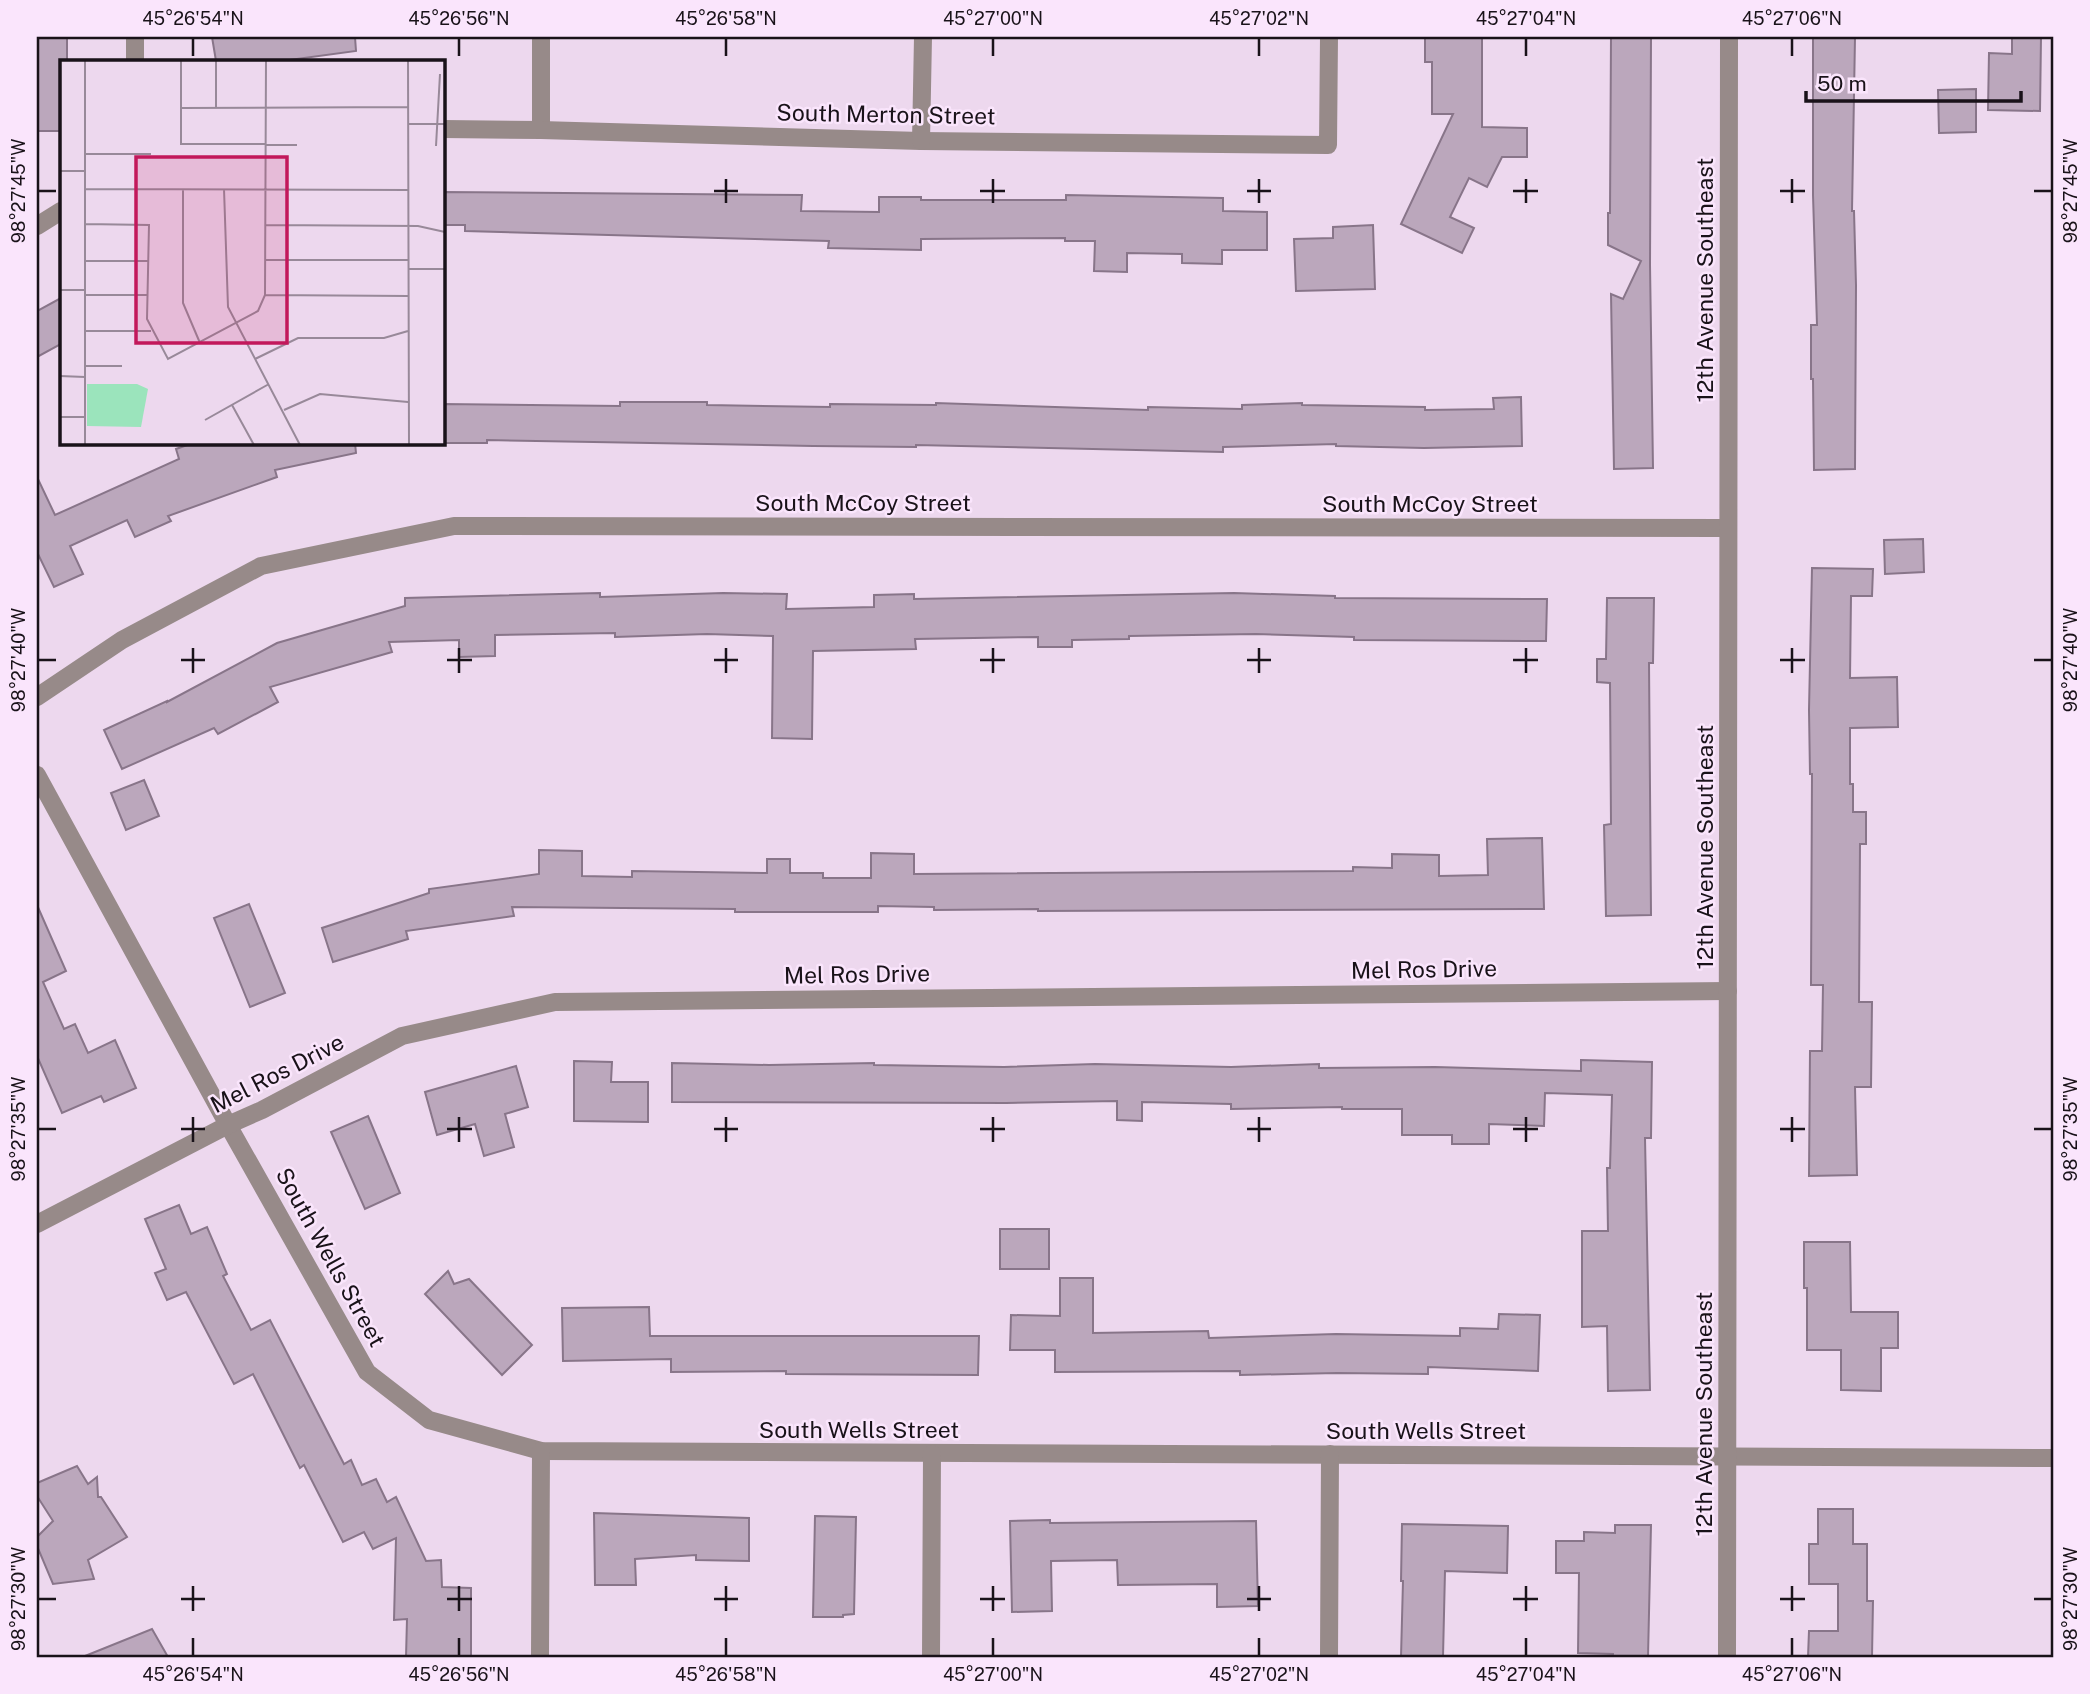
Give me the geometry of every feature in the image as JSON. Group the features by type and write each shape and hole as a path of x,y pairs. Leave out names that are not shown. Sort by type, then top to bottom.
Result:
{"street":[{"path":"135,37 135,60"},
{"path":"541,37 541,130"},
{"path":"922,141 923,37"},
{"name":"South Merton Street","path":"444,129 922,141 1328,145 1329,37"},
{"name":"12th Avenue Southeast","path":"1727,1657 1729,37"},
{"path":"37,226 60,212"},
{"name":"South McCoy Street","path":"37,697 122,640 261,566 454,526 1728,528"},
{"name":"South Wells Street","path":"37,775 228,1125 367,1372 429,1420 541,1451 2053,1458"},
{"name":"Mel Ros Drive","path":"37,1224 402,1036 555,1002 1728,991"},
{"path":"540,1657 541,1451"},
{"path":"932,1454 932,1657"},
{"path":"1329,1657 1330,1454"}],"building":[{"path":"37,37 67,38 67,60 60,60 60,131 37,131"},
{"path":"212,37 355,37 356,51 289,60 216,60"},
{"path":"1425,37 1482,37 1482,127 1527,128 1527,157 1502,157 1487,187 1469,178 1450,217 1474,228 1462,253 1401,224 1453,114 1432,114 1432,62 1425,62"},
{"path":"1611,37 1651,37 1653,468 1614,469 1611,294 1623,299 1641,261 1608,245"},
{"path":"1813,37 1855,37 1852,211 1856,285 1855,469 1814,470 1811,325 1817,325 1813,195"},
{"path":"2012,37 2041,37 2040,111 1988,110 1989,53 2012,54"},
{"path":"1976,89 1976,132 1939,133 1938,90"},
{"path":"444,192 802,195 801,211 879,212 879,197 921,197 921,200 1066,200 1066,195 1223,198 1223,211 1267,212 1267,250 1222,250 1222,264 1182,263 1182,254 1127,253 1127,272 1094,271 1095,241 1065,241 1065,238 921,239 921,250 828,248 829,241 465,231 465,225 444,225"},
{"path":"1373,225 1375,289 1296,291 1294,239 1333,238 1333,227"},
{"path":"60,299 60,345 37,357 37,311"},
{"path":"1521,397 1522,446 1424,448 1336,444 1223,447 1223,452 487,440 487,443 444,443 444,404 620,406 620,402 707,402 707,405 830,407 830,404 936,403 1148,410 1148,407 1242,409 1242,405 1302,403 1425,407 1425,410 1494,409 1493,398"},
{"path":"190,444 355,444 356,453 275,470 277,477 168,516 171,521 135,537 127,520 70,546 83,574 54,587 37,552 37,477 55,515 179,459 176,449"},
{"path":"1923,539 1924,572 1885,574 1884,540"},
{"path":"1812,568 1873,569 1872,596 1851,596 1850,678 1897,677 1898,727 1850,728 1853,812 1866,812 1866,844 1860,844 1859,1002 1872,1002 1871,1087 1855,1087 1857,1175 1809,1176 1810,1051 1822,1051 1823,985 1811,985 1812,774 1809,710"},
{"path":"600,593 600,597 787,594 786,609 874,607 874,595 914,594 914,599 1234,593 1335,598 1547,599 1546,641 1354,640 1354,637 1256,634 1129,636 1129,639 1072,640 1072,647 1038,647 1038,637 915,639 916,649 813,651 812,739 772,738 773,636 707,634 615,637 615,633 495,635 495,656 459,657 459,640 389,642 392,652 270,687 278,702 218,734 214,728 122,769 104,730 167,702 277,643 405,606 405,598"},
{"path":"1607,598 1654,598 1653,663 1649,663 1651,915 1606,916 1604,825 1611,824 1610,683 1597,682 1597,659 1606,659"},
{"path":"144,780 159,816 126,830 111,793"},
{"path":"1542,838 1544,909 1038,911 934,910 934,907 878,906 878,912 735,912 735,909 512,907 514,916 406,931 408,939 333,962 322,928 429,893 429,889 539,874 539,850 582,851 582,876 632,877 632,871 767,873 767,859 790,859 790,873 823,873 823,878 871,878 871,853 914,854 914,874 1353,871 1353,867 1392,868 1392,854 1439,855 1439,876 1488,875 1487,839"},
{"path":"249,904 285,993 250,1007 214,918"},
{"path":"37,905 66,971 43,982 64,1029 75,1024 88,1053 115,1040 136,1088 104,1102 101,1096 62,1113 37,1056"},
{"path":"1581,1060 1652,1062 1651,1138 1645,1138 1650,1390 1608,1391 1607,1326 1582,1327 1582,1231 1608,1231 1607,1168 1610,1168 1612,1095 1545,1093 1544,1126 1489,1124 1489,1144 1452,1144 1452,1135 1402,1135 1402,1109 1231,1109 1231,1104 1142,1102 1142,1121 1117,1120 1117,1101 672,1102 672,1063 874,1063 1004,1067 1095,1064 1231,1067 1319,1064 1319,1068 1435,1067 1581,1071"},
{"path":"574,1061 612,1062 611,1082 648,1082 648,1122 574,1121"},
{"path":"516,1066 528,1107 505,1114 514,1147 484,1156 475,1124 437,1135 425,1092"},
{"path":"368,1116 400,1193 365,1209 331,1132"},
{"path":"179,1205 191,1234 207,1227 227,1274 223,1276 251,1330 270,1320 344,1464 351,1460 362,1485 376,1479 387,1502 396,1497 426,1561 441,1560 442,1587 471,1588 471,1657 406,1657 407,1619 394,1620 396,1538 373,1549 364,1532 343,1542 304,1465 300,1468 253,1374 234,1384 186,1292 167,1300 155,1273 166,1269 145,1219"},
{"path":"1000,1229 1049,1229 1049,1269 1000,1269"},
{"path":"1804,1242 1850,1242 1851,1312 1898,1312 1898,1348 1881,1348 1881,1391 1841,1390 1841,1350 1807,1350"},
{"path":"448,1271 454,1284 469,1279 532,1345 502,1375 425,1294"},
{"path":"1060,1278 1093,1278 1093,1333 1208,1331 1209,1338 1336,1334 1460,1336 1460,1328 1498,1329 1499,1314 1540,1315 1538,1371 1428,1367 1428,1374 1055,1372 1055,1350 1010,1350 1011,1315 1060,1316"},
{"path":"649,1307 650,1336 979,1336 978,1375 786,1374 786,1371 671,1372 671,1359 563,1361 562,1308"},
{"path":"77,1466 88,1484 97,1477 98,1497 101,1497 127,1537 88,1560 94,1579 53,1584 37,1546 37,1537 53,1521 37,1496 37,1483"},
{"path":"1818,1509 1853,1509 1853,1544 1867,1544 1867,1601 1873,1601 1872,1657 1808,1657 1809,1631 1838,1631 1838,1584 1809,1584 1809,1544 1818,1544"},
{"path":"594,1513 749,1518 749,1561 696,1560 696,1555 635,1559 636,1585 595,1585"},
{"path":"815,1516 856,1517 854,1614 843,1617 813,1617"},
{"path":"1050,1520 1050,1523 1256,1521 1258,1606 1217,1607 1217,1584 1118,1585 1117,1560 1051,1561 1052,1611 1012,1612 1010,1521"},
{"path":"1402,1524 1508,1526 1507,1573 1445,1571 1443,1657 1401,1657"},
{"path":"1615,1525 1651,1525 1648,1657 1578,1653 1579,1573 1556,1573 1556,1541 1584,1541 1584,1532 1615,1533"},
{"path":"152,1629 168,1657 85,1657 85,1656"}]}
